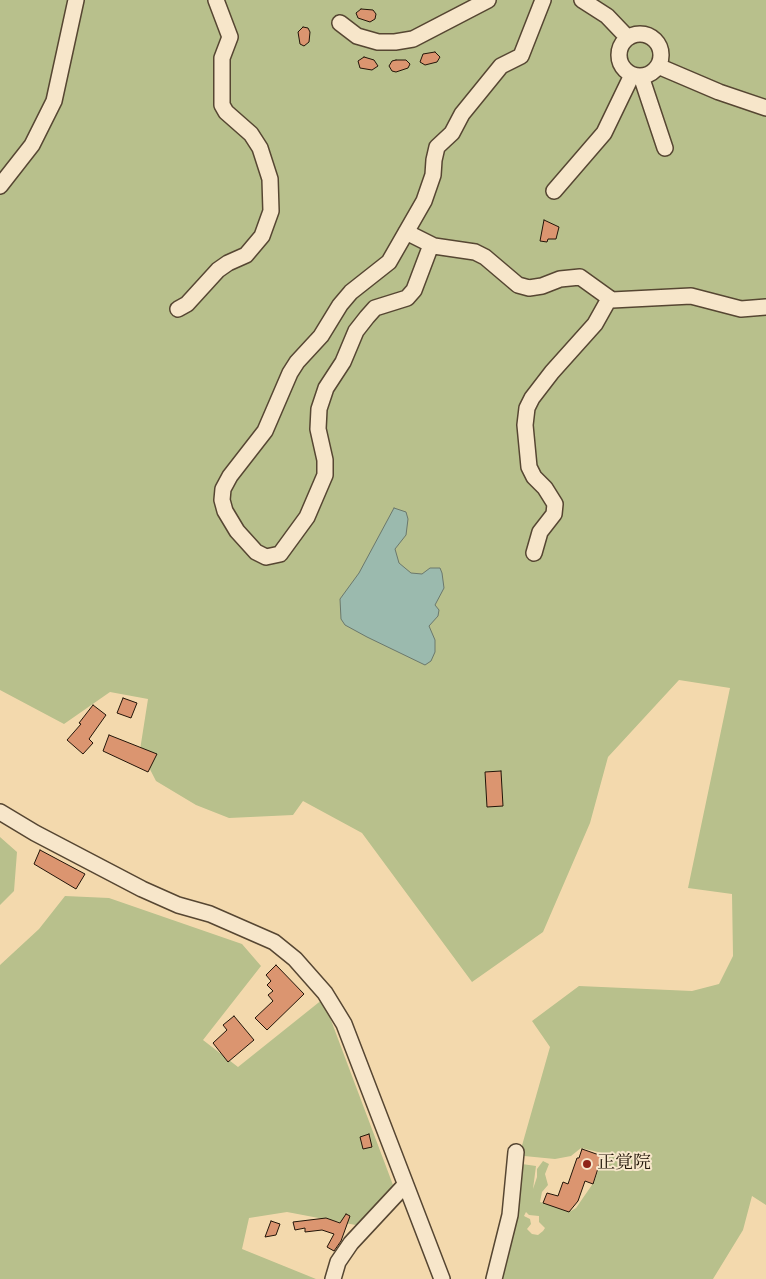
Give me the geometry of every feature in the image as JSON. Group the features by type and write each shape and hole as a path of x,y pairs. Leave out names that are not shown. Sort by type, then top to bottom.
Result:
{"street":[{"path":"0,186 32,145 54,101 76,0"},
{"path":"178,309 187,304 218,270 228,262 246,255 262,236 271,211 270,179 260,148 242,124 226,112 222,105 222,58 230,37 216,0"},
{"path":"340,23 357,36 378,42 414,39 488,0"},
{"path":"431,244 414,290 407,298 375,308 356,331 343,362 326,388 319,409 318,429 325,460 326,475 309,512 280,554 266,557 256,552 238,531 225,511 222,500 224,489 230,476 265,431 290,373 297,362 320,336 340,305 351,292 388,262 424,201 430,185 437,147 452,133 462,114 501,66 521,56 543,0"},
{"path":"582,0 607,16 628,38"},
{"path":"640,34 652,38 660,48 661,60 658,66 651,73 636,75 624,69 620,60 620,50 628,38 640,34"},
{"path":"658,66 719,92 766,108"},
{"path":"636,75 665,148"},
{"path":"554,191 604,133 636,75"},
{"path":"406,232 431,244 475,252 485,257 518,285 529,288 570,277 580,277 609,299 691,296 741,309 766,307"},
{"path":"534,553 540,532 554,514 556,504 545,488 534,477 529,467 525,426 527,408 532,398 552,372 595,324 609,299"},
{"path":"0,812 35,834 142,889 178,905 210,914 274,942 295,959 325,993 344,1024 442,1279"},
{"path":"494,1279 510,1215 516,1152"},
{"path":"333,1279 338,1262 351,1242 405,1185"}],"green space":[{"path":"0,0 766,0 766,1205 752,1196 743,1230 713,1279 499,1279 514,1218 519,1216 513,1215 522,1164 536,1166 533,1189 537,1177 537,1169 543,1161 549,1164 545,1174 548,1185 542,1192 540,1202 571,1211 576,1208 594,1182 602,1160 602,1153 581,1148 571,1156 555,1159 524,1156 521,1149 550,1047 532,1021 579,986 692,991 719,984 733,956 732,894 688,888 730,688 679,680 608,757 590,823 543,932 472,982 362,833 303,801 293,815 229,818 196,805 156,781 140,750 148,699 110,692 64,724 0,690","holes":["526,1212 529,1215 539,1216 539,1222 545,1228 538,1235 532,1234 527,1229 531,1224 530,1219 524,1216"]},
{"path":"0,837 17,852 14,891 0,905"},
{"path":"65,896 109,898 242,944 261,966 203,1040 238,1067 323,999 393,1185 361,1226 287,1212 249,1218 242,1249 316,1279 0,1279 0,965 39,929"}],"shaded area":[{"path":"394,508 406,512 408,519 406,535 395,549 399,563 411,573 422,574 430,568 440,568 442,573 444,588 435,605 439,610 438,616 429,626 435,640 435,652 431,661 425,665 345,625 341,619 340,599 359,573"}],"building":[{"path":"361,9 373,10 376,14 375,19 370,22 358,18 356,13"},
{"path":"303,27 308,28 310,32 309,42 304,46 300,44 298,32"},
{"path":"435,52 440,57 437,62 425,65 420,62 423,54"},
{"path":"364,57 374,60 378,66 372,70 360,68 358,61"},
{"path":"406,60 410,64 408,68 396,72 392,71 389,66 392,61"},
{"path":"544,220 559,227 556,239 548,239 547,242 540,241"},
{"path":"123,698 137,703 131,718 117,713"},
{"path":"93,705 106,715 89,739 93,743 83,754 67,740 81,724 79,723"},
{"path":"109,735 157,754 148,772 103,751"},
{"path":"501,771 503,806 487,807 485,772"},
{"path":"40,850 85,874 76,889 34,864"},
{"path":"276,965 304,994 267,1030 255,1018 273,1001 268,995 273,991 267,985 271,981 266,975"},
{"path":"234,1016 254,1040 228,1062 213,1043 227,1030 223,1025"},
{"path":"369,1134 372,1147 363,1149 360,1137"},
{"path":"582,1149 602,1156 593,1184 585,1181 578,1201 569,1212 543,1203 547,1193 558,1196 563,1182 568,1184"},
{"path":"346,1214 350,1216 341,1241 334,1251 327,1247 334,1234 322,1230 305,1232 305,1228 295,1230 293,1222 326,1218 340,1223"},
{"path":"271,1221 280,1224 276,1235 265,1237"}],"place":[{"name":"正覚院","path":"587,1164"}]}
